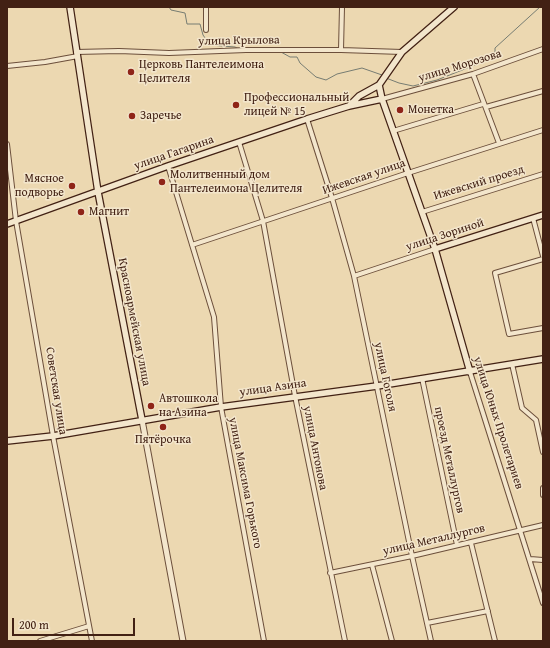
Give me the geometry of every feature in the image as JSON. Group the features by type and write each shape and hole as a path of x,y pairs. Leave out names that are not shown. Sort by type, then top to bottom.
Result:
{"main road":[{"name":"Красноармейская улица","path":"70,7 98,192 142,420"},
{"path":"350,106 359,96 379,85 402,52 454,7"},
{"name":"улица Юных Пролетариев","path":"379,85 382,100 435,249 470,372"},
{"name":"улица Гагарина","path":"7,224 168,166 307,119 350,106 382,100"},
{"name":"улица Зориной","path":"435,249 543,215"},
{"name":"улица Азина","path":"7,442 53,436 221,407 377,386 543,359"}],"street":[{"path":"206,7 206,30"},
{"path":"341,50 342,7"},
{"name":"улица Крылова","path":"7,66 45,62 77,54 119,51 169,53 246,50 341,50 402,52"},
{"name":"улица Морозова","path":"382,100 473,74 543,50"},
{"path":"473,74 499,143"},
{"path":"393,131 485,105 543,91"},
{"name":"улица Гоголя","path":"307,119 332,198 354,276 431,641"},
{"name":"Ижевская улица","path":"192,245 499,143 543,130"},
{"name":"улица Антонова","path":"239,142 263,221 295,396 345,641"},
{"name":"Советская улица","path":"7,144 16,221 53,436 92,641"},
{"name":"улица Максима Горького","path":"168,166 214,317 221,407 264,641"},
{"name":"Ижевский проезд","path":"422,212 543,174"},
{"path":"533,218 543,255 495,273 509,334 543,328"},
{"name":"улица Зориной","path":"354,276 435,249"},
{"path":"512,364 522,408 536,420 543,452"},
{"name":"улица Юных Пролетариев","path":"470,372 543,603"},
{"name":"проезд Металлургов","path":"422,378 457,545"},
{"name":"Красноармейская улица","path":"142,420 183,641"},
{"path":"543,488 543,495"},
{"name":"улица Металлургов","path":"330,573 471,543 543,525"},
{"path":"471,543 495,641"},
{"path":"530,559 543,560"},
{"path":"372,564 392,641"},
{"path":"427,623 488,611"},
{"path":"40,641 89,626"}],"waterway":[{"path":"169,7 171,10 185,13 187,24 200,24 203,35 210,45 235,47 239,49"},
{"path":"386,78 413,86 437,80 495,57 495,48 540,7"},
{"path":"243,52 281,52 290,57 297,57 300,63 316,77 326,80 337,74 362,68 382,75"}],"place":[{"name":"Церковь Пантелеимона Целителя","path":"131,72"},
{"name":"Профессиональный лицей № 15","path":"236,105"},
{"name":"Монетка","path":"400,110"},
{"name":"Заречье","path":"132,116"},
{"name":"Молитвенный дом Пантелеимона Целителя","path":"162,182"},
{"name":"Мясное подворье","path":"72,186"},
{"name":"Магнит","path":"81,212"},
{"name":"Автошкола на Азина","path":"151,406"},
{"name":"Пятёрочка","path":"163,427"}]}
